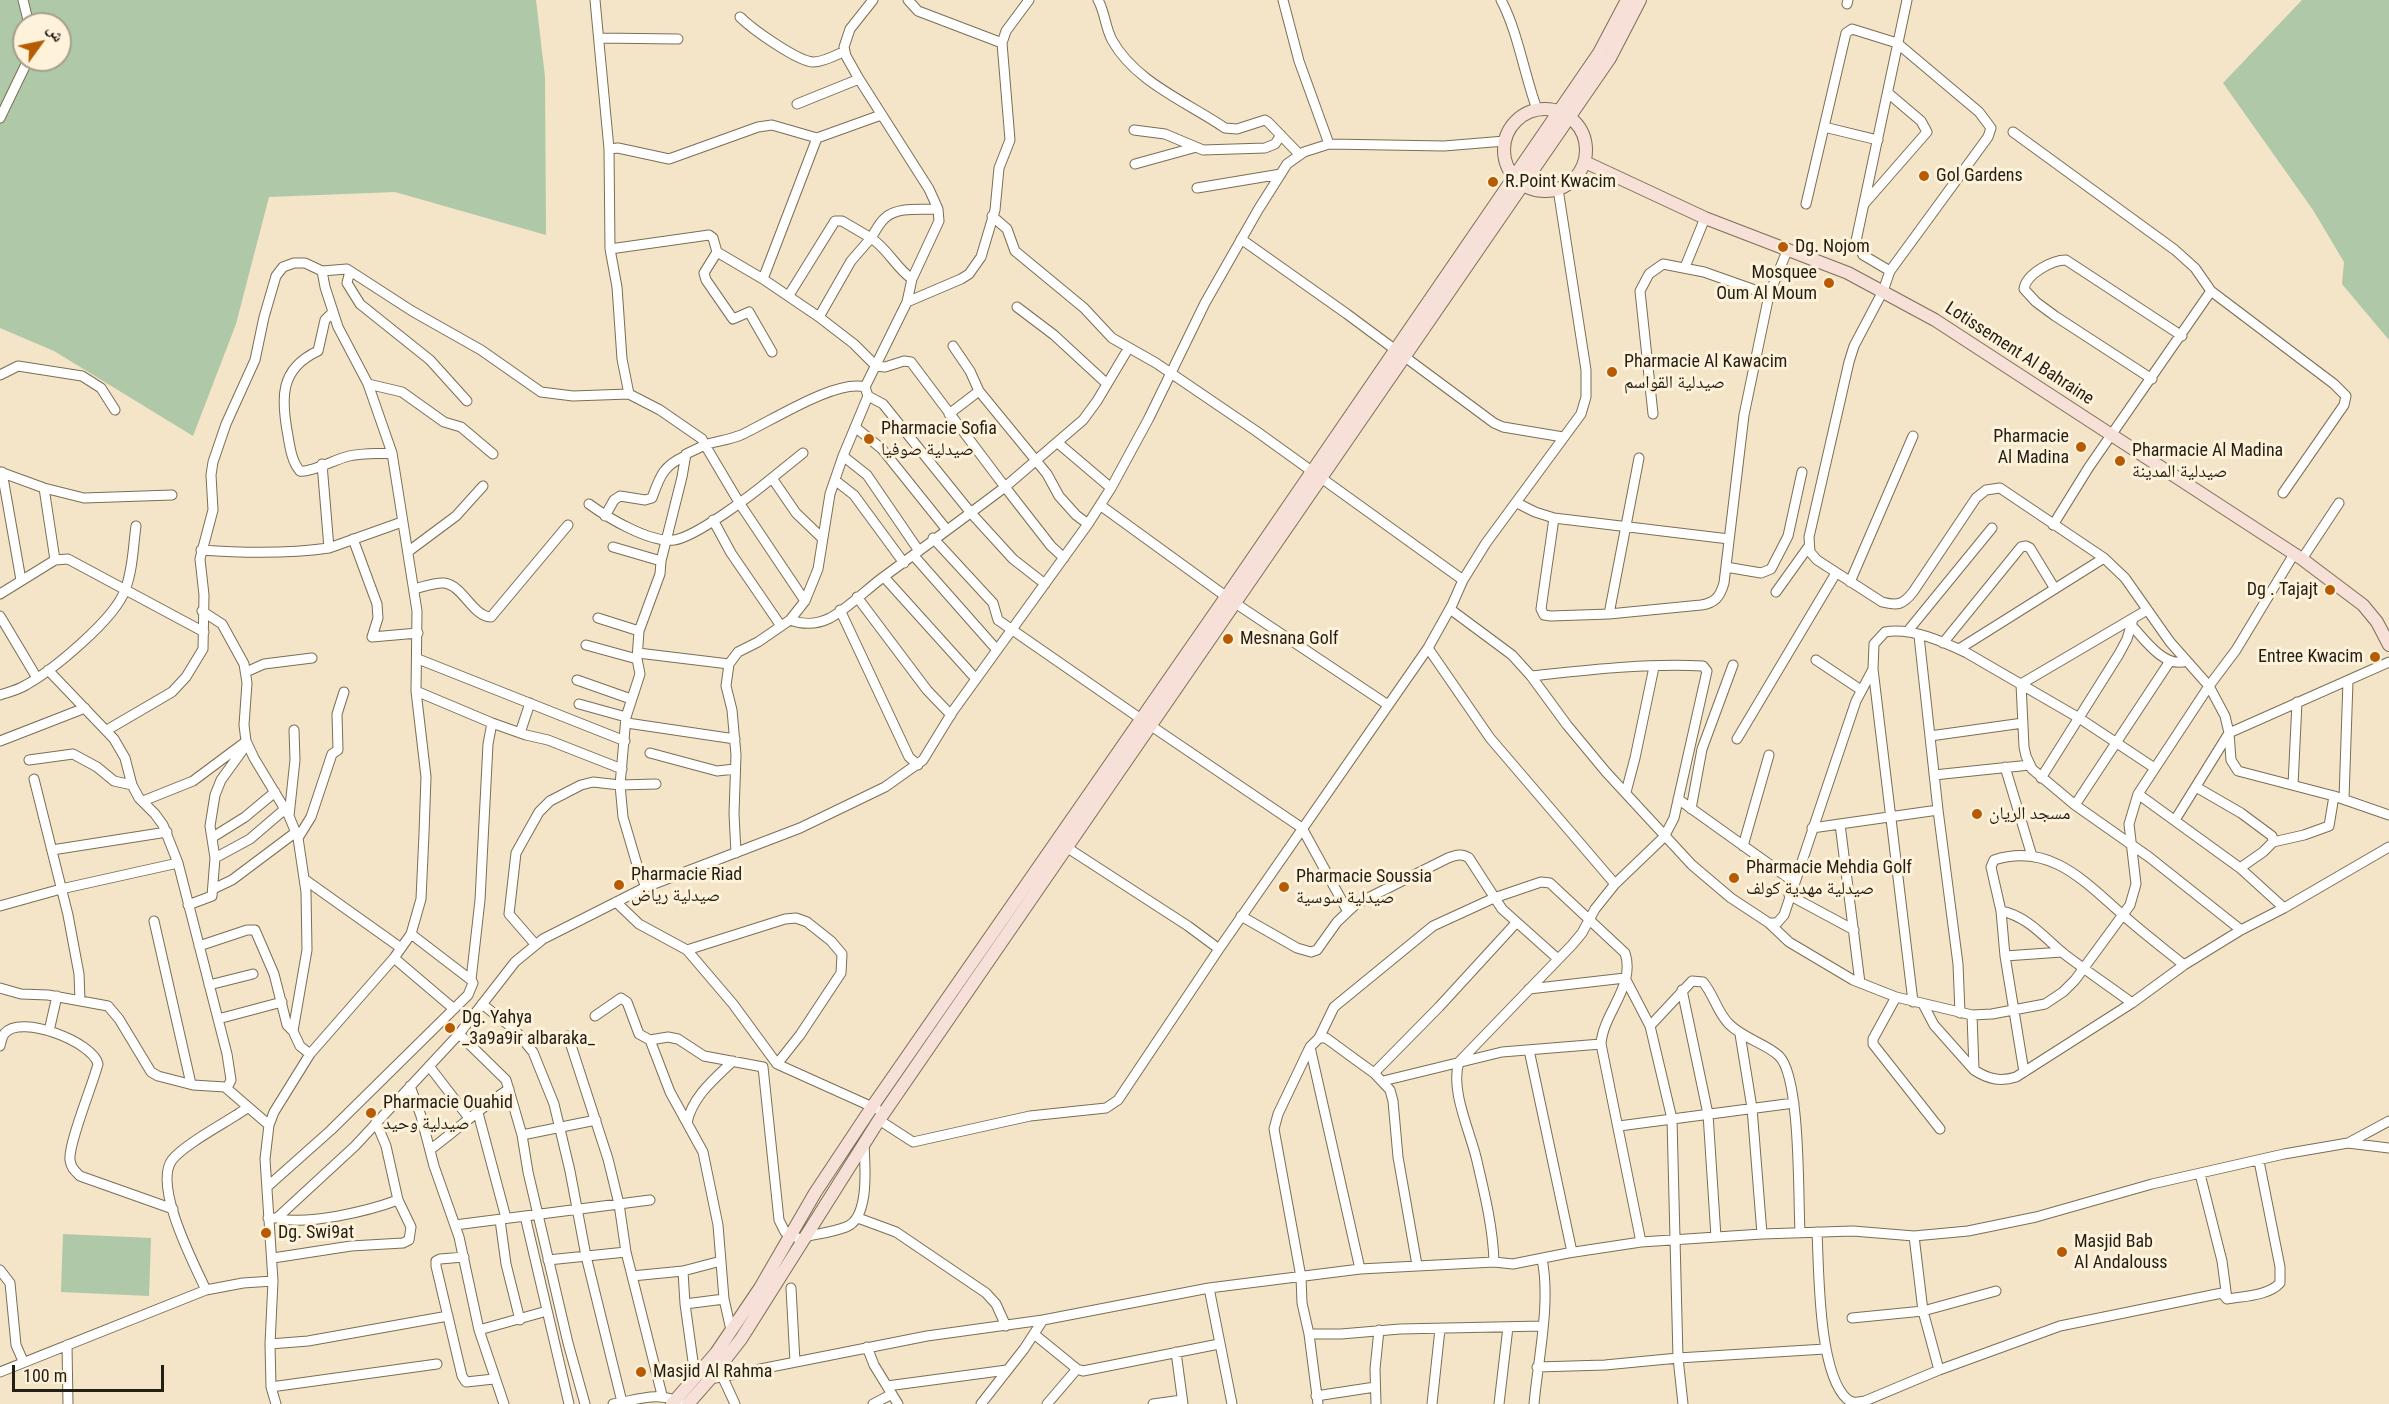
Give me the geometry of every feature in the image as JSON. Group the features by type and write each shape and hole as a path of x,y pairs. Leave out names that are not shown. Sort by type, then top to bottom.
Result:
{"main road":[{"path":"688,1404 716,1379 741,1339 799,1238 815,1193 872,1107 1061,845 1316,477 1564,113 1628,0"},
{"path":"1564,113 1610,58 1640,0"},
{"path":"1537,109 1564,113 1578,125 1584,136 1587,149 1585,162 1575,178 1558,189 1540,191 1518,180 1505,159 1504,141 1516,120 1525,113 1537,109"},
{"name":"Lotissement Al Bahraine","path":"1585,162 1706,218 1848,273 1935,320 2298,556 2363,605 2377,622 2389,645"},
{"path":"673,1401 716,1353 799,1238 1061,845"}],"street":[{"path":"596,0 609,149 610,249 617,286 621,359 628,394"},
{"path":"736,853 735,739 732,710 726,686 729,664 738,652 758,642 790,620 805,600 818,569 830,494 843,456 876,366 907,303 912,279 939,221 938,209 929,189 859,79 845,51 849,29 871,3 860,0"},
{"path":"908,0 918,11 1002,43"},
{"path":"907,303 935,289 954,284 969,274 981,257 995,210 999,168 1010,140 1002,43 1006,31 1029,0"},
{"path":"1098,0 1116,47 1134,67 1156,84 1225,128 1237,129 1264,120 1299,154"},
{"path":"1283,0 1299,62 1329,144"},
{"path":"1501,0 1508,15 1526,80 1537,109"},
{"path":"1890,271 1863,255 1856,241 1907,0"},
{"path":"740,17 789,53 806,61 817,62 845,51"},
{"path":"1806,204 1846,33 1852,29 1897,43 1979,112 1991,128 1988,136 1890,271 1883,291 1851,353 1815,506 1809,546 1810,552 1817,560 1882,602 1892,605 1903,603 1913,592 1976,498 1990,488 2000,488 2104,558 2125,578 2146,610 2209,686 2225,716 2231,760 2238,771 2334,796 2389,815"},
{"path":"599,38 678,39"},
{"path":"0,118 22,72"},
{"path":"797,104 859,79"},
{"path":"1865,203 1927,132 1921,121 1888,93"},
{"path":"609,149 618,148 669,159 758,127 772,125 817,138 881,115"},
{"path":"1824,127 1878,140"},
{"path":"1134,130 1165,134 1203,150 1265,148 1275,144 1281,135"},
{"path":"2013,132 2175,250 2195,268 2211,291 2334,384 2346,396 2344,405 2283,493"},
{"path":"763,279 817,138"},
{"path":"273,1218 355,1146 459,1034 515,962 535,944 646,887 800,828 898,780 918,765 936,742 951,715 976,679 1101,505 1149,418 1205,303 1287,164 1299,154 1329,144 1444,146 1504,141"},
{"path":"1135,164 1194,147"},
{"path":"1197,188 1281,174"},
{"path":"616,902 639,924 687,950 733,1004 777,1064 872,1107 914,1142 1030,1116 1106,1108 1118,1100 1241,916 1428,648 1463,580 1486,543 1581,414 1587,388 1558,189"},
{"path":"819,317 851,261 885,218 899,211 938,209"},
{"path":"992,216 1007,229 1015,251 1084,308 1112,338 1170,373 1256,432 1463,580"},
{"path":"1685,267 1706,218"},
{"path":"789,295 835,222 842,221 879,244 897,266 912,279"},
{"path":"610,249 709,235 713,238 717,252 789,295 854,344 876,366 885,367 904,361 911,362 1051,546 1064,558"},
{"path":"1241,240 1494,423 1503,427 1563,437"},
{"path":"1554,518 1541,609 1544,615 1609,614 1701,605 1713,602 1722,592 1744,416 1769,296 1787,251"},
{"path":"717,252 704,273 706,280 733,319 749,312 772,352"},
{"path":"2151,379 2107,352 2036,302 2024,289 2028,278 2059,260 2066,260 2182,336"},
{"path":"107,730 172,692 186,677 203,649 204,595 201,550 213,510 211,476 213,462 226,424 255,360 273,281 282,269 291,264 305,264 322,271 342,268 350,271 412,311 481,350 541,392 573,396 628,394 660,410 702,439 740,504 805,600"},
{"path":"1653,414 1640,291 1649,274 1663,264 1685,267 1769,296"},
{"path":"276,1404 271,1387 273,1218 267,1187 266,1159 269,1125 274,1112 310,1054 394,958 411,934 421,899 426,777 416,691 418,633 414,589 392,453 368,384 333,312 322,271"},
{"path":"350,271 347,283 360,304 422,353 444,373 467,400"},
{"path":"2053,525 2211,291"},
{"path":"1017,307 1054,335 1106,383"},
{"path":"333,312 325,320 320,348 294,368 284,390 282,400 288,438 297,467 300,471 306,472 322,464 350,456 392,453"},
{"path":"953,346 980,391 1047,474 1059,495 1076,515 1088,524"},
{"path":"790,620 806,625 831,618 917,554 933,538 1005,487 1083,420 1128,349"},
{"path":"0,375 18,366 82,376 101,388 115,410"},
{"path":"368,384 402,392 444,422 461,427 493,454"},
{"path":"604,516 614,500 620,496 645,500 652,498 669,463 692,450 740,435 809,400 858,385 883,404 971,513 1013,559 1045,584"},
{"path":"949,414 980,391"},
{"path":"855,427 882,450 947,530"},
{"path":"1850,582 1913,435"},
{"path":"1058,443 1111,488"},
{"path":"589,504 604,516 624,526 667,540 680,539 740,504 803,453"},
{"path":"646,887 623,818 620,785 627,720 631,699 638,684 639,631 660,574 685,456"},
{"path":"843,456 867,475 917,554 997,650"},
{"path":"1609,614 1639,458"},
{"path":"322,464 328,548"},
{"path":"1,472 44,488 84,498 172,495"},
{"path":"1,472 21,580"},
{"path":"1726,567 1761,573 1771,569 1788,536 1802,472"},
{"path":"772,478 796,513 822,538"},
{"path":"836,481 854,495 904,562"},
{"path":"408,551 456,516 483,486"},
{"path":"44,488 55,560"},
{"path":"1517,503 1534,512 1554,518 1729,539"},
{"path":"1450,609 1501,645 1531,676 1567,725 1664,837 1692,865 1731,898 1769,923 1795,946 1860,983 1896,998 1972,1015 2032,1007 2053,1000 2075,980 2123,915 2136,890 2129,835 2130,816 2138,794 2153,767 2236,650 2298,556 2339,503"},
{"path":"1101,505 1231,600 1388,705"},
{"path":"713,520 731,553 781,626"},
{"path":"201,550 275,552 328,548 402,522"},
{"path":"414,589 445,583 452,586 484,615 491,617 568,525"},
{"path":"0,695 20,688 37,678 103,623 120,601 125,590 131,568 136,526"},
{"path":"1907,632 1992,528"},
{"path":"353,538 377,604 378,618 372,637 418,633"},
{"path":"933,538 993,603 998,620 1302,828 1347,910"},
{"path":"1776,592 1809,546"},
{"path":"1943,643 2021,548 2026,546 2030,548 2055,588"},
{"path":"614,547 661,561"},
{"path":"1959,649 2104,558"},
{"path":"0,594 55,560 68,559 204,632"},
{"path":"1737,740 1836,573"},
{"path":"884,577 976,679"},
{"path":"857,597 927,690 951,715"},
{"path":"840,610 909,758 918,765"},
{"path":"2021,684 2133,622 2146,610"},
{"path":"202,611 222,624 239,655 246,672 244,725 246,741 287,812 297,835 304,879 307,950 293,1031"},
{"path":"0,616 37,678"},
{"path":"598,618 639,631"},
{"path":"2133,622 2149,644 2170,661 2177,663 2186,661"},
{"path":"2041,778 2124,646 2133,622"},
{"path":"2153,767 2079,718 1959,649 1907,632 1885,632 1876,639 1873,669 1918,1003 1934,1025 1974,1070 1984,1077 1997,1080 2010,1079 2024,1072 2132,1003 2184,965 2241,930 2284,908 2389,847"},
{"path":"1919,636 1958,964 1960,1013"},
{"path":"586,645 638,656 729,664"},
{"path":"1428,648 1490,738 1615,884"},
{"path":"246,672 264,664 312,658"},
{"path":"418,659 626,741"},
{"path":"1816,660 1861,690"},
{"path":"2075,805 2170,661"},
{"path":"2175,819 2229,733 2389,662"},
{"path":"1691,809 1702,748 1733,665"},
{"path":"1494,1262 1480,1178 1456,1082 1459,1062 1582,933 1595,909 1615,884 1664,837 1672,823 1707,671 1703,666 1654,667 1531,676"},
{"path":"1626,792 1654,667"},
{"path":"1769,923 1777,923 1782,919 1861,690 1873,669"},
{"path":"48,670 107,730 122,751 132,785 167,832 178,863 218,1019 230,1075 227,1088"},
{"path":"577,680 631,699"},
{"path":"2344,799 2348,681"},
{"path":"2021,684 2024,747 2030,765 2041,778 2164,868 2241,930"},
{"path":"416,691 492,723 556,743 622,769"},
{"path":"213,890 232,880 297,835 311,817 332,754 338,751 337,714 344,692"},
{"path":"2293,785 2297,702"},
{"path":"520,733 530,703"},
{"path":"579,704 627,720 735,739"},
{"path":"0,741 85,708"},
{"path":"267,1187 331,1131 418,1042 454,1010 472,988 471,980 477,940 488,744 492,723"},
{"path":"1930,736 2023,723"},
{"path":"215,858 250,839 287,812 295,759 294,730"},
{"path":"143,801 193,781 246,741"},
{"path":"188,904 211,897 215,858 210,820 217,787 239,756 246,741"},
{"path":"650,753 717,771 735,769"},
{"path":"29,760 74,754 97,767 114,781 132,785"},
{"path":"1743,846 1769,755"},
{"path":"1934,775 2030,765"},
{"path":"2005,767 2032,856"},
{"path":"34,779 61,889 78,974 80,1000"},
{"path":"535,944 509,914 516,854 539,812 550,801 592,782 620,785 656,784"},
{"path":"2196,787 2266,830 2272,836 2273,842"},
{"path":"213,837 245,817 275,792"},
{"path":"2138,794 2240,868 2284,908"},
{"path":"2240,868 2273,842 2329,826 2334,796"},
{"path":"1678,799 1794,882"},
{"path":"1812,828 1938,810"},
{"path":"1840,824 1860,983"},
{"path":"52,850 167,832"},
{"path":"1061,845 1219,949"},
{"path":"1241,916 1297,948 1311,952 1317,950 1347,910 1457,855 1464,855 1469,858 1494,898 1516,923 1558,959"},
{"path":"2024,1072 2005,956 2001,911 1991,863 1994,860 2004,857 2032,856 2059,864 2184,965"},
{"path":"0,906 61,889 178,863"},
{"path":"304,879 400,948"},
{"path":"1375,1387 1317,1400 1310,1334 1302,1303 1301,1277 1274,1129 1278,1114 1310,1047 1318,1038 1334,1007 1433,926 1494,898 1540,882 1550,883 1625,953 1628,961 1623,987 1602,1031 1601,1044 1641,1242"},
{"path":"1789,895 1854,930"},
{"path":"2001,911 2015,915 2028,923 2062,952 2132,1003"},
{"path":"687,950 785,919 796,918 807,922 831,940 842,954 841,972 800,1035 777,1064"},
{"path":"154,921 191,1084"},
{"path":"1374,1073 1439,1007 1516,923"},
{"path":"199,946 247,930 255,930 261,938 287,1025 293,1031 300,1046 310,1054"},
{"path":"411,934 471,980"},
{"path":"2005,956 2062,952"},
{"path":"394,958 454,1010"},
{"path":"209,985 253,974"},
{"path":"1528,989 1625,978"},
{"path":"1625,978 1650,1026 1672,1119 1678,1358 1683,1404"},
{"path":"1650,1026 1692,981 1703,982 1711,992 1719,1014 1740,1034 1779,1056 1790,1074 1794,1103 1800,1232"},
{"path":"0,988 21,994 57,996 101,1004 112,1010 151,1072 167,1079 227,1088 269,1125"},
{"path":"1682,990 1708,1114 1716,1237"},
{"path":"49,1031 57,996"},
{"path":"595,1016 621,998 627,1002 639,1034 650,1040 668,1037 678,1039 704,1056 763,1067"},
{"path":"1896,998 1873,1039 1873,1044 1940,1129"},
{"path":"218,1019 282,1002"},
{"path":"482,1004 514,1030 533,1052 554,1104 620,1404 673,1401 632,1276 619,1204 596,1120 568,1036"},
{"path":"1972,1015 1974,1070"},
{"path":"0,1046 4,1033 21,1027 49,1031 66,1037 87,1049 98,1062 72,1146 70,1155 72,1169 80,1176 172,1209"},
{"path":"459,1034 506,1080 522,1135 548,1260 585,1404"},
{"path":"1740,1034 1752,1108 1762,1234"},
{"path":"1318,1038 1326,1038 1374,1073 1390,1090 1398,1157 1417,1264"},
{"path":"650,1040 670,1092 704,1152 715,1206 724,1299 731,1330"},
{"path":"1383,1081 1502,1052 1601,1044"},
{"path":"1310,1047 1360,1269"},
{"path":"1529,1050 1572,1252"},
{"path":"770,1055 763,1067 779,1220 784,1232 799,1238 847,1227 858,1218 865,1178 864,1143"},
{"path":"687,1124 689,1112 697,1099 733,1061"},
{"path":"429,1066 474,1115 503,1219 506,1264 520,1320"},
{"path":"410,1086 436,1175 455,1225 479,1330 504,1404"},
{"path":"430,1149 509,1089"},
{"path":"1619,1126 1794,1103"},
{"path":"206,1290 172,1209 167,1173 173,1158 248,1108"},
{"path":"522,1135 596,1120"},
{"path":"735,1404 716,1379 867,1347 1043,1320 1209,1288 1417,1264 1494,1262 1513,1264 1572,1252 1641,1242 1800,1232 1865,1232 1914,1236 1968,1231 2036,1217 2104,1197 2200,1174 2348,1143 2389,1121"},
{"path":"273,1258 351,1246 406,1242 411,1237 411,1227 398,1200 386,1146 376,1122"},
{"path":"2348,1143 2389,1148"},
{"path":"2227,1299 2259,1293 2275,1288 2280,1283 2280,1267 2259,1161"},
{"path":"2200,1174 2219,1251 2227,1299"},
{"path":"273,1218 287,1221 314,1219 375,1209 398,1200"},
{"path":"455,1225 650,1200"},
{"path":"525,1216 569,1404"},
{"path":"858,1218 896,1232 986,1293 996,1304 1006,1326"},
{"path":"1817,1232 1825,1349 1840,1388 1848,1400 1855,1403 2060,1326 2222,1293 2227,1299"},
{"path":"1914,1236 1923,1311 1939,1370"},
{"path":"548,1260 626,1252"},
{"path":"464,1257 440,1259 436,1263 448,1316 464,1380 470,1383 494,1379"},
{"path":"1534,1404 1545,1280 1542,1259"},
{"path":"632,1276 683,1271 721,1261"},
{"path":"0,1270 10,1283 14,1336 23,1361"},
{"path":"683,1271 695,1376"},
{"path":"0,1372 206,1290 243,1283 273,1281"},
{"path":"791,1288 795,1362"},
{"path":"1209,1288 1232,1404"},
{"path":"1851,1318 1923,1311 1995,1291"},
{"path":"685,1304 724,1299"},
{"path":"479,1330 547,1311"},
{"path":"270,1344 308,1341 448,1316"},
{"path":"981,1404 1043,1320"},
{"path":"1310,1334 1473,1326 1542,1326"},
{"path":"1498,1404 1508,1327"},
{"path":"1432,1404 1440,1329"},
{"path":"1376,1404 1379,1330"},
{"path":"1034,1334 1077,1369 1092,1371 1219,1344"},
{"path":"67,1345 68,1404"},
{"path":"867,1347 874,1365 898,1404"},
{"path":"1538,1367 1605,1365 1825,1349"},
{"path":"1153,1404 1183,1402 1176,1352"},
{"path":"271,1387 437,1364"},
{"path":"1047,1404 1077,1369"},
{"path":"873,1404 889,1390 1007,1370"}],"green space":[{"path":"0,0 536,0 545,77 546,235 395,192 269,197 236,324 193,436 54,351 0,328"},
{"path":"2302,0 2389,0 2389,340 2342,284 2344,262 2313,210 2223,83"},
{"path":"63,1234 151,1238 149,1296 61,1292"}],"place":[{"name":"Gol Gardens","path":"1924,176"},
{"name":"R.Point Kwacim","path":"1493,182"},
{"name":"Dg. Nojom","path":"1783,247"},
{"name":"Mosquee Oum Al Moum","path":"1829,283"},
{"name":"Pharmacie Al Kawacim صيدلية القواسم","path":"1612,372"},
{"name":"Pharmacie Sofia صيدلية صوفيا","path":"869,439"},
{"name":"Pharmacie Al Madina","path":"2081,447"},
{"name":"Pharmacie Al Madina صيدلية المدينة","path":"2120,461"},
{"name":"Dg . Tajajt","path":"2330,590"},
{"name":"Mesnana Golf","path":"1228,639"},
{"name":"Entree Kwacim","path":"2375,657"},
{"name":"مسجد الريان","path":"1977,814"},
{"name":"Pharmacie Mehdia Golf صيدلية مهدية كولف","path":"1734,878"},
{"name":"Pharmacie Riad صيدلية رياض","path":"619,885"},
{"name":"Pharmacie Soussia صيدلية سوسية","path":"1284,887"},
{"name":"Dg. Yahya _3a9a9ir albaraka_","path":"450,1028"},
{"name":"Pharmacie Ouahid صيدلية وحيد","path":"371,1113"},
{"name":"Dg. Swi9at","path":"266,1233"},
{"name":"Masjid Bab Al Andalouss","path":"2062,1252"},
{"name":"Masjid Al Rahma","path":"641,1372"}]}
